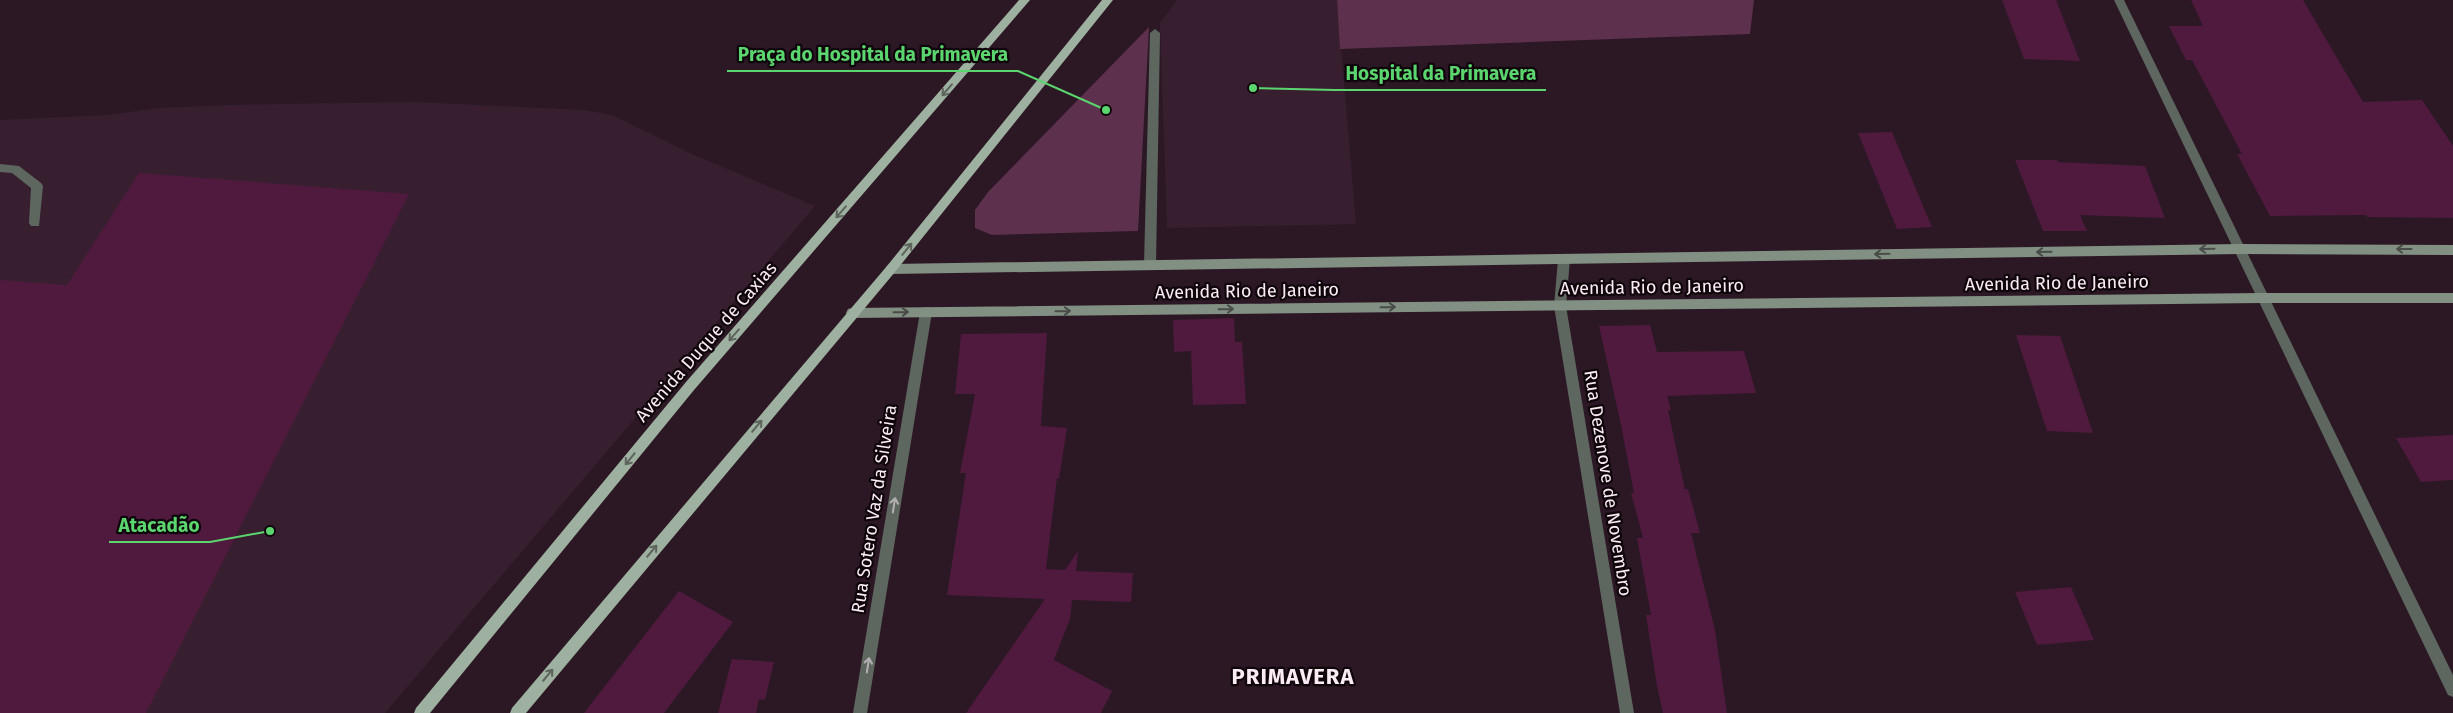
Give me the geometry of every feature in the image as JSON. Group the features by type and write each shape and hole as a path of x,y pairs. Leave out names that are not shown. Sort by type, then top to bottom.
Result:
{"main road":[{"name":"Avenida Duque de Caxias","path":"421,713 690,386 1025,0"},
{"path":"517,713 891,269 1108,0"}],"street":[{"path":"2119,0 2453,690"},
{"path":"1150,265 1155,33"},
{"path":"0,168 15,169 37,186 35,224"},
{"name":"Avenida Rio de Janeiro","path":"891,269 2240,249 2453,250"},
{"name":"Rua Dezenove de Novembro","path":"1564,259 1560,306 1627,713"},
{"name":"Avenida Rio de Janeiro","path":"852,313 2262,298 2453,298"},
{"name":"Rua Sotero Vaz da Silveira","path":"860,713 926,312"}],"shaded area":[{"path":"1177,0 1337,0 1356,224 1167,228 1160,23"},
{"path":"1337,0 1754,0 1750,34 1340,49"},
{"path":"1149,27 1138,231 992,235 975,228 975,210 988,192"},
{"path":"415,102 583,110 612,115 694,155 815,206 385,713 0,713 0,120 108,115 159,108"}],"building":[{"path":"2002,0 2056,0 2080,61 2024,59"},
{"path":"2191,0 2303,0 2363,102 2422,100 2453,146 2453,218 2367,217 2366,215 2270,216 2237,154 2242,154 2192,60 2186,60 2169,26 2203,26"},
{"path":"1892,132 1932,227 1897,229 1858,133"},
{"path":"2015,160 2057,160 2058,162 2145,166 2165,218 2080,215 2087,231 2043,231"},
{"path":"139,173 409,194 146,713 0,713 0,280 67,285"},
{"path":"1234,318 1235,342 1242,342 1246,404 1193,405 1191,351 1174,352 1173,320"},
{"path":"1650,325 1657,352 1744,351 1756,393 1667,396 1671,410 1668,410 1685,490 1688,489 1700,533 1691,533 1715,630 1727,713 1663,713 1657,686 1646,615 1651,615 1637,538 1643,538 1631,493 1634,493 1599,326"},
{"path":"1047,333 1041,426 1067,428 1059,479 1057,478 1046,569 1065,570 1078,551 1076,571 1133,573 1131,602 1072,600 1070,619 1054,660 1112,691 1101,713 966,713 1045,599 947,595 966,473 960,473 975,394 955,394 961,334"},
{"path":"2016,335 2060,336 2093,433 2047,431"},
{"path":"2453,435 2453,480 2421,482 2396,438"},
{"path":"2071,587 2094,640 2037,645 2015,592"},
{"path":"679,591 733,622 664,713 584,713"},
{"path":"732,659 774,662 765,700 759,699 756,713 718,713"}],"place":[{"name":"Hospital da Primavera","path":"1253,88"},
{"name":"Praça do Hospital da Primavera","path":"1106,110"},
{"name":"Atacadão","path":"270,531"}],"district":[{"name":"PRIMAVERA","path":"1293,676"}]}
